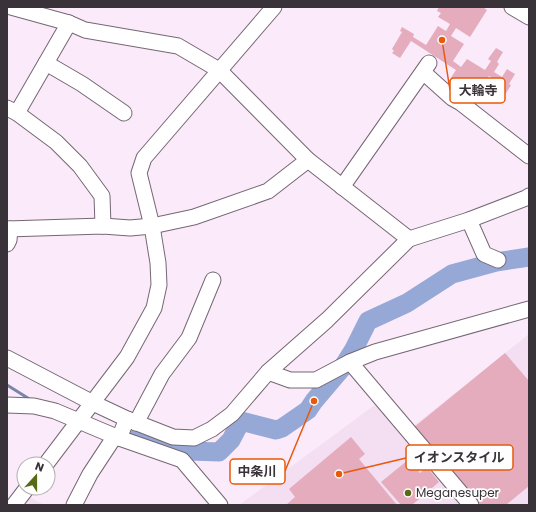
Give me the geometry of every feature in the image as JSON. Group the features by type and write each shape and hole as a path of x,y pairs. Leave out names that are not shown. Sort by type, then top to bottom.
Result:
{"street":[{"path":"11,7 69,23 84,30 178,46 219,70 308,160 409,239"},
{"path":"52,456 127,357 154,308 159,285 158,262 152,226 139,173 144,158 274,7"},
{"path":"512,7 529,17"},
{"path":"69,23 46,63 12,111 56,142 80,166 102,196 103,226"},
{"path":"46,63 82,84 124,113"},
{"path":"342,187 426,68 452,98 461,103 529,156"},
{"path":"7,244 9,240 8,229 103,226 130,228 152,226 194,217 268,191 308,160"},
{"path":"7,358 131,421 173,437 194,438 212,429 232,414 268,372 327,320 409,239 469,220 529,196"},
{"path":"469,220 484,254 498,260"},
{"path":"74,505 90,474 117,437 131,421 162,374 189,338 213,280"},
{"path":"268,372 290,380 316,380 350,362 375,352 529,308"},
{"path":"350,362 471,505"},
{"path":"7,405 34,406 55,411 78,422 182,460 220,505"}],"shaded area":[{"path":"529,334 529,505 239,505 376,404 401,436"},
{"path":"18,496 27,496 44,505 13,505"}],"building":[{"path":"439,7 483,7 487,10 470,37 456,28 451,36 464,44 453,61 461,67 467,59 485,70 491,61 488,59 496,48 503,52 497,62 499,64 494,72 502,77 507,69 515,74 509,84 511,85 503,98 493,91 498,82 489,76 484,83 476,78 470,86 477,90 470,101 477,105 476,108 444,88 456,70 411,41 400,58 392,53 394,51 392,49 402,32 400,31 402,27 414,34 413,37 426,45 438,26 446,31 450,24 438,17 441,13 437,11"},
{"path":"505,353 529,381 529,486 506,505 481,505 413,428"},
{"path":"351,437 365,454 359,459 397,505 286,505 295,497 289,489"},
{"name":"Meganesuper","path":"408,460 420,473 427,467 439,482 412,505 401,505 381,482"}],"waterway":[{"path":"138,437 156,444 190,451 219,452 231,440 241,421 276,430 282,428 308,410 342,368 354,349 368,321 407,303 452,274 496,262 529,257"},
{"path":"7,385 31,400"}],"place":[{"name":"大輪寺","path":"442,40"},
{"name":"中条川","path":"314,401"},
{"name":"イオンスタイル","path":"339,474"},
{"name":"Meganesuper","path":"408,493"}]}
